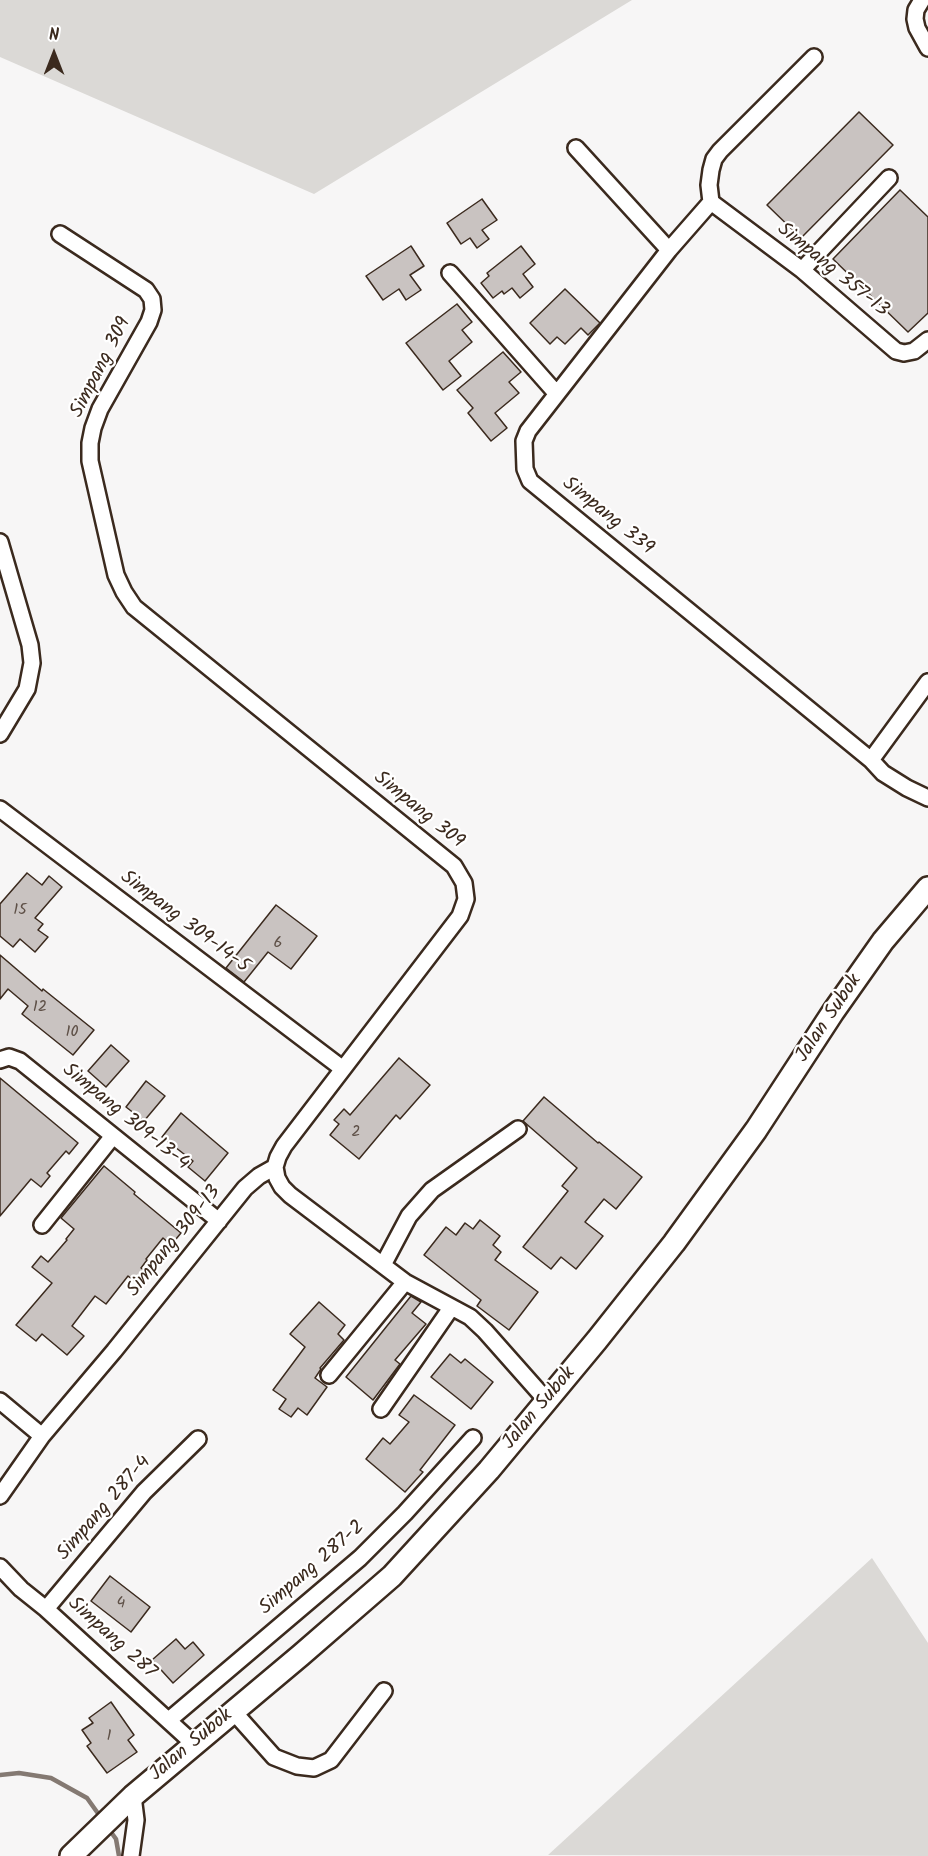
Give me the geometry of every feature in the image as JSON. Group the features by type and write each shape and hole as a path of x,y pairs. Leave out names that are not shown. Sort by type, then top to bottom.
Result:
{"main road":[{"name":"Jalan Subok","path":"75,1852 133,1796 392,1576 489,1470 674,1243 751,1138 833,1012 883,941 928,888"}],"street":[{"path":"922,0 916,10 915,19 917,28 928,48"},
{"path":"711,202 709,185 711,170 720,150 814,57"},
{"path":"576,148 669,250"},
{"path":"802,270 889,178"},
{"name":"Simpang 339","path":"711,202 669,250 528,431 524,441 525,470 531,481 871,760 883,773 928,798"},
{"name":"Simpang 357-13","path":"711,202 802,270 896,351 904,353 914,351 928,340"},
{"name":"Simpang 309","path":"60,234 146,290 152,299 153,310 149,322 100,409 90,443 90,461 116,575 124,592 134,607 454,866 464,883 466,899 460,916 284,1146 275,1167"},
{"path":"450,273 556,393"},
{"path":"0,542 30,645 32,663 27,689 0,734"},
{"path":"871,760 928,682"},
{"name":"Simpang 309-14-5","path":"0,809 343,1069"},
{"name":"Simpang 309-13-4","path":"0,1059 9,1057 20,1061 219,1221"},
{"path":"383,1265 409,1216 432,1190 518,1129"},
{"path":"42,1225 113,1136"},
{"path":"275,1167 277,1178 290,1195 405,1282 470,1317 547,1401"},
{"name":"Simpang 309-13","path":"42,1436 114,1351 245,1188 259,1176 275,1167"},
{"path":"329,1376 405,1282"},
{"path":"381,1410 451,1308"},
{"path":"0,1401 42,1436 0,1496"},
{"name":"Simpang 287-2","path":"169,1720 360,1558 405,1513 473,1438"},
{"name":"Simpang 287-4","path":"46,1609 144,1492 198,1439"},
{"name":"Simpang 287","path":"0,1567 21,1589 194,1744"},
{"path":"233,1711 274,1756 297,1766 315,1768 331,1760 384,1691"},
{"path":"131,1856 136,1820 133,1796"}],"shaded area":[{"path":"0,0 632,0 314,194 0,57"},
{"path":"872,1558 928,1643 928,1856 548,1855"}],"building":[{"path":"859,112 893,145 801,238 767,205"},
{"path":"900,190 928,217 928,313 908,332 833,259"},
{"path":"482,199 497,220 482,230 489,239 477,248 470,238 461,244 447,223"},
{"path":"411,246 424,266 410,275 421,290 406,300 399,289 383,300 366,276"},
{"path":"521,246 535,264 523,274 533,287 520,298 512,288 504,294 502,291 493,298 481,283 489,276 487,273"},
{"path":"565,289 600,323 588,335 581,328 565,344 557,337 550,344 530,323"},
{"path":"457,304 472,322 462,330 472,342 449,361 461,376 443,390 406,343"},
{"path":"503,352 521,372 509,382 519,393 495,413 507,428 491,441 468,413 473,408 457,390"},
{"path":"27,873 42,885 49,876 62,887 35,918 43,924 38,930 48,937 35,952 20,939 13,947 0,936 0,904"},
{"path":"276,905 317,936 291,969 268,952 244,982 226,968"},
{"path":"0,955 42,991 43,989 94,1030 73,1055 22,1014 28,1006 8,989 0,999"},
{"path":"111,1045 129,1061 106,1087 88,1071"},
{"path":"399,1058 430,1085 400,1119 396,1115 359,1159 330,1135 339,1124 334,1120 344,1109 350,1115"},
{"path":"0,1078 78,1143 69,1154 66,1151 47,1173 50,1176 41,1187 31,1179 0,1216"},
{"path":"146,1081 165,1096 144,1121 126,1107"},
{"path":"544,1097 642,1177 616,1209 604,1199 585,1222 603,1236 576,1269 561,1257 551,1269 523,1247 568,1191 562,1186 577,1168 523,1121"},
{"path":"181,1113 228,1153 205,1181 188,1167 193,1161 162,1137"},
{"path":"104,1166 181,1233 171,1245 163,1238 146,1259 141,1268 149,1274 141,1286 128,1276 106,1304 95,1296 72,1326 84,1336 67,1355 42,1334 36,1341 16,1325 52,1283 32,1267 41,1256 48,1262 67,1240 74,1229 61,1218"},
{"path":"480,1220 500,1236 493,1245 501,1252 495,1260 538,1292 509,1330 477,1306 481,1300 424,1255 446,1227 456,1235 465,1223 473,1229"},
{"path":"411,1296 421,1302 412,1313 426,1324 395,1360 400,1364 373,1400 346,1377"},
{"path":"319,1302 345,1325 338,1334 344,1340 320,1368 315,1378 327,1387 307,1415 298,1408 291,1417 279,1409 286,1399 273,1390 305,1347 290,1334"},
{"path":"450,1354 461,1363 465,1359 493,1382 471,1409 431,1377"},
{"path":"414,1395 455,1425 420,1470 423,1472 405,1492 366,1459 383,1438 390,1444 409,1422 399,1415"},
{"path":"110,1576 150,1607 131,1632 91,1601"},
{"path":"176,1639 185,1649 193,1642 204,1655 173,1683 152,1660"},
{"path":"111,1702 134,1735 128,1740 137,1752 107,1773 87,1746 91,1743 82,1730 93,1723 89,1718"}],"waterway":[{"path":"0,1775 19,1773 51,1778 87,1798 102,1819"},
{"path":"108,1828 116,1839 119,1856"}]}
